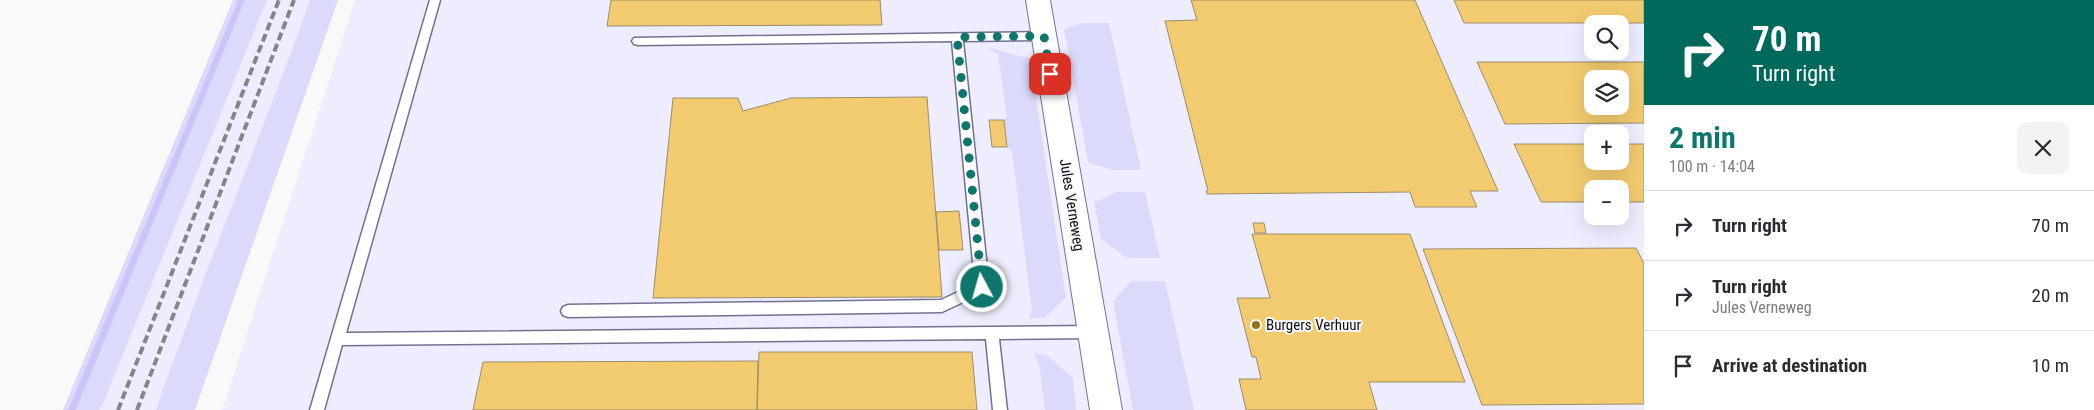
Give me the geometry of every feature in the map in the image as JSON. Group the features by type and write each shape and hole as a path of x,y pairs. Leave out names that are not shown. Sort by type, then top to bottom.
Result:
{"street":[{"name":"Jules Verneweg","path":"1038,0 1106,410"}],"lane":[{"path":"317,410 435,0"},
{"path":"638,41 1044,36"},
{"path":"568,310 942,306 982,287 957,37"},
{"path":"337,339 1093,332"},
{"path":"992,334 1000,410"}],"shaded area":[{"path":"233,0 238,0 68,410 63,410"},
{"path":"238,0 245,0 76,410 68,410"},
{"path":"245,0 267,0 104,401 99,410 76,410"},
{"path":"267,0 310,0 280,84 184,329 156,410 99,410"},
{"path":"310,0 338,0 195,410 156,410 193,307"},
{"path":"355,0 1644,0 1644,410 222,410"},
{"path":"1082,23 1109,23 1141,170 1111,170 1088,162 1064,29"},
{"path":"987,47 1030,59 1066,298 1044,318 1029,319 1032,312 1012,151 1006,147 1003,120 1007,117 998,54"},
{"path":"1116,192 1145,192 1160,258 1127,258 1101,239 1094,201 1098,201"},
{"path":"1131,281 1165,281 1194,410 1133,410 1113,301"},
{"path":"1034,353 1047,355 1073,378 1076,410 1045,410 1039,364"}],"building":[{"path":"611,0 880,0 882,25 607,26"},
{"path":"1191,0 1415,0 1498,191 1470,191 1477,207 1415,207 1410,192 1207,194 1206,191 1208,191 1165,21 1197,20"},
{"path":"1454,0 1644,0 1644,23 1629,23 1629,15 1584,15 1584,23 1464,23"},
{"path":"1477,62 1644,62 1644,123 1505,124"},
{"path":"927,97 942,297 653,298 673,98 738,98 743,111 791,98"},
{"path":"989,120 1004,120 1007,147 992,147"},
{"path":"1514,144 1584,144 1584,170 1629,170 1629,144 1644,144 1644,202 1629,202 1629,180 1584,180 1584,202 1541,202"},
{"path":"959,211 963,250 939,250 936,212"},
{"path":"1253,223 1264,223 1266,233 1255,233"},
{"path":"1252,234 1410,234 1465,382 1369,382 1377,410 1246,410 1239,379 1261,379 1256,357 1252,357 1237,298 1270,298"},
{"path":"1636,248 1644,263 1644,404 1482,405 1423,249"},
{"path":"759,352 972,352 977,410 757,410"},
{"path":"758,361 757,410 473,410 483,362"}],"railway":[{"path":"118,410 279,0"},
{"path":"137,410 294,0"}],"place":[{"name":"Burgers Verhuur","path":"1256,325"}],"route":[{"path":"982,287 957,37 1044,36 1050,74"}]}
